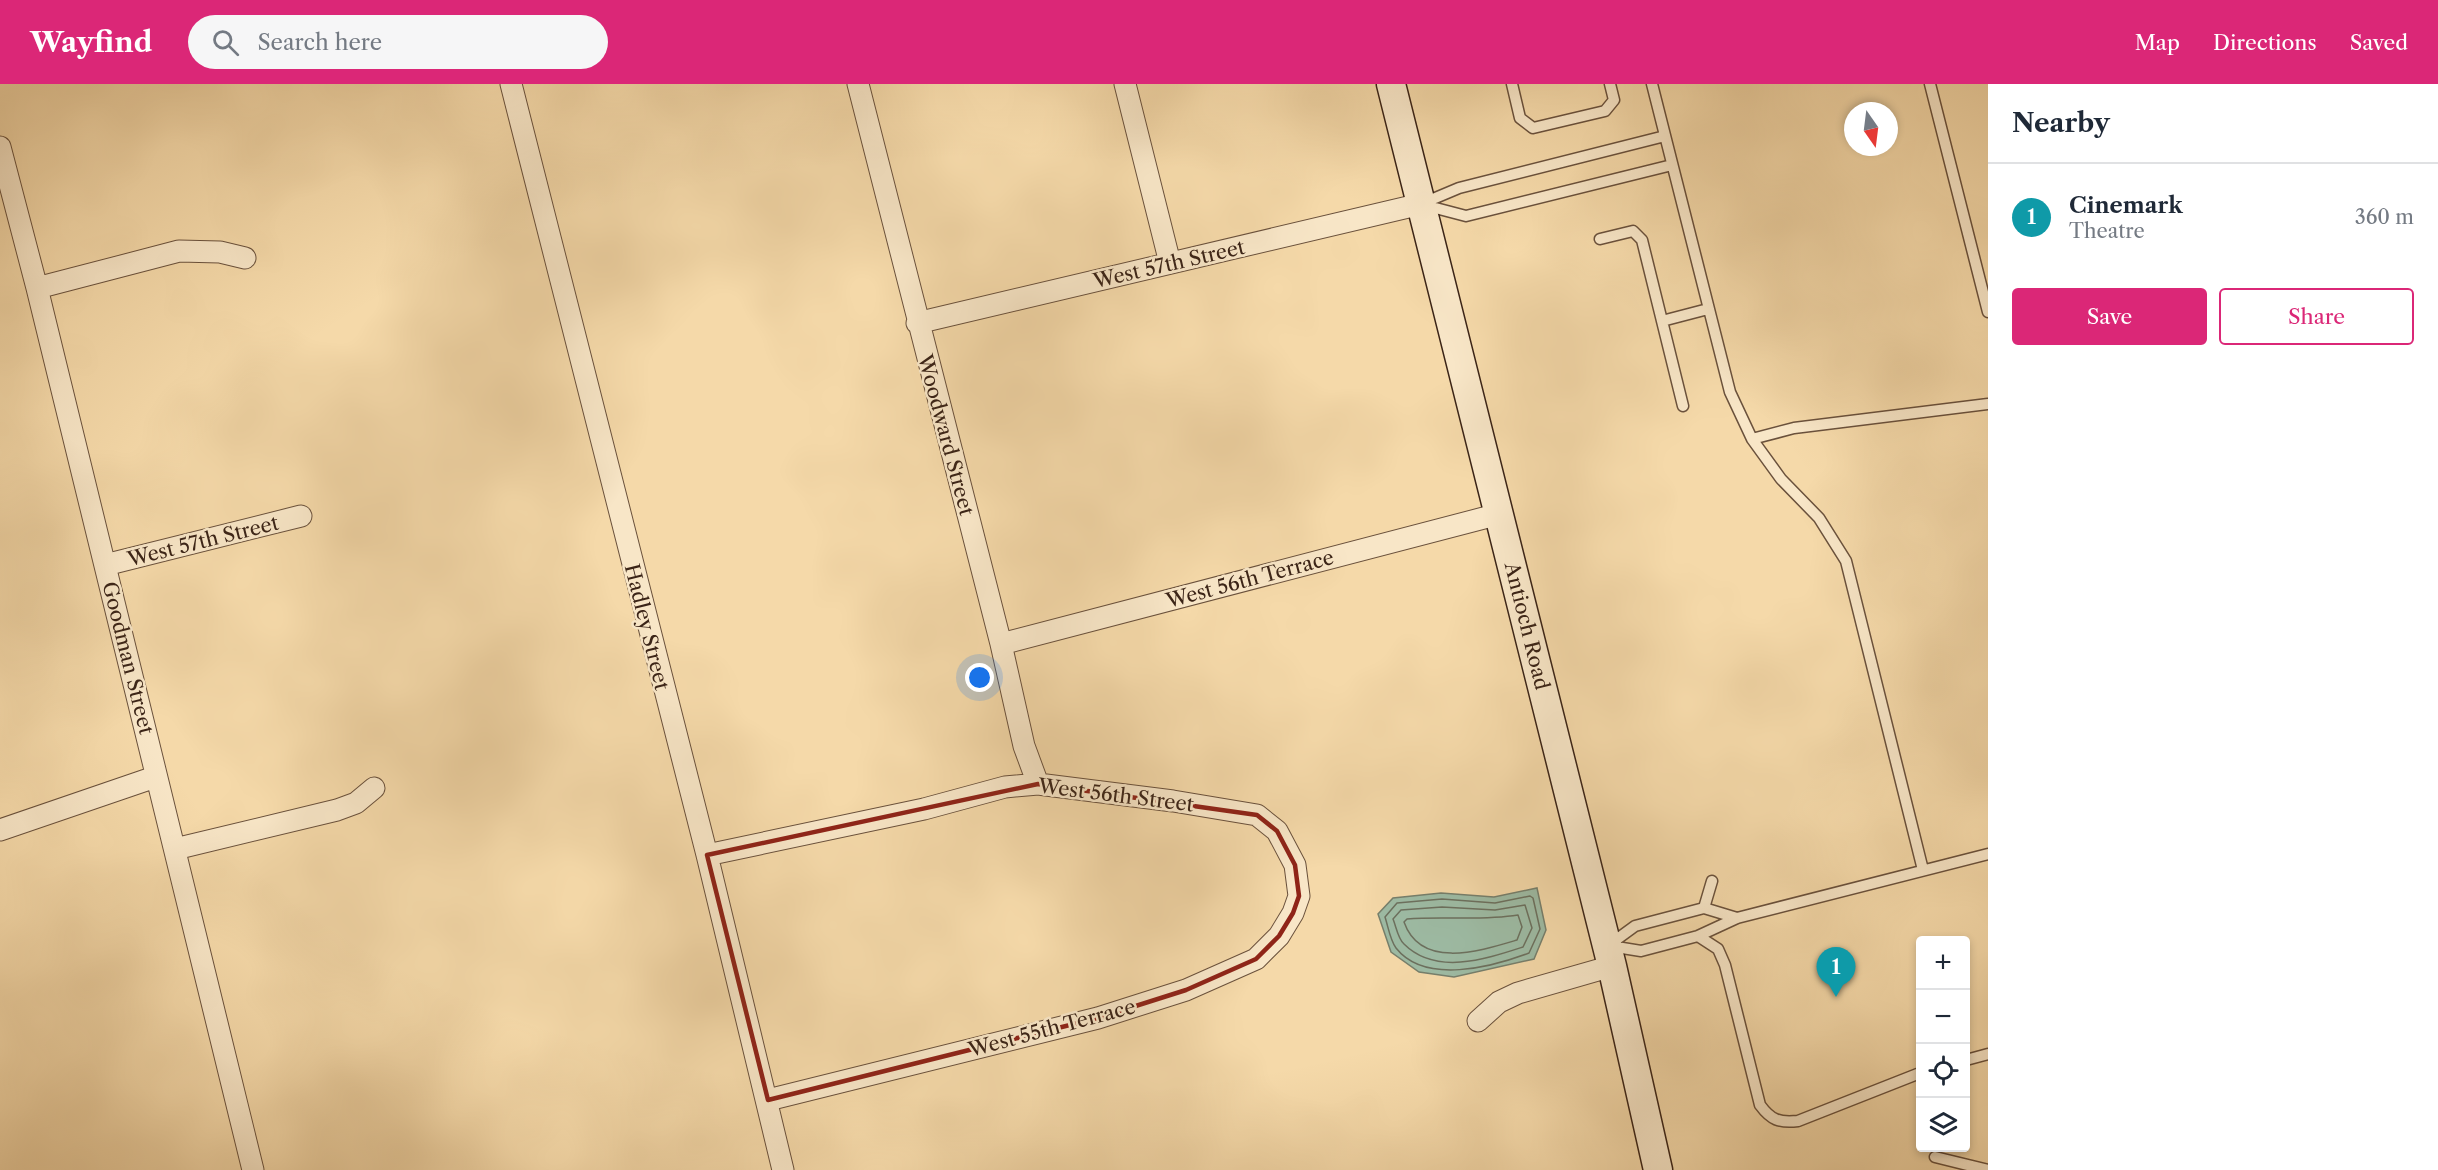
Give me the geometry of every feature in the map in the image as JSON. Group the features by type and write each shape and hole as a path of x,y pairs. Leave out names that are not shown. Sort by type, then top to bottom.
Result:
{"main road":[{"name":"Antioch Road","path":"1392,84 1610,956 1658,1170"}],"street":[{"name":"Hadley Street","path":"511,84 707,855 768,1100 783,1170"},
{"name":"Woodward Street","path":"858,84 917,323 1001,644 1024,746 1038,784"},
{"path":"1125,84 1170,264"},
{"name":"Goodman Street","path":"0,147 37,288 253,1170"},
{"name":"West 57th Street","path":"917,323 1421,204"},
{"path":"37,288 179,251 220,252 245,258"},
{"name":"West 56th Terrace","path":"1001,644 1499,514"},
{"name":"West 57th Street","path":"105,565 301,516"},
{"path":"0,830 155,777"},
{"name":"West 56th Street","path":"707,855 924,809 1005,788 1038,784 1227,808 1257,815 1277,831 1287,847 1295,865 1299,896"},
{"path":"175,849 337,810 356,802 374,788"},
{"name":"West 55th Terrace","path":"768,1100 1098,1018 1186,990 1256,959 1270,948 1293,913 1299,896"},
{"path":"1478,1021 1499,1002 1610,956"}],"lane":[{"path":"1512,84 1520,118 1533,128 1605,111 1614,100 1610,84"},
{"path":"1652,84 1730,392 1752,439 1781,479 1819,518 1846,561 1923,870"},
{"path":"1930,84 1988,312"},
{"path":"1421,204 1459,188 1665,136"},
{"path":"1421,204 1466,216 1672,165"},
{"path":"1600,239 1633,231 1638,234 1683,406"},
{"path":"1662,321 1708,309"},
{"path":"1752,439 1794,428 1988,404"},
{"path":"1610,956 1641,951 1698,936 1737,918 1988,854"},
{"path":"1704,908 1712,881"},
{"path":"1610,956 1635,926 1704,908 1737,918"},
{"path":"1698,936 1718,949 1725,965 1760,1105 1769,1118 1784,1123 1798,1121 1916,1075"},
{"path":"1970,1059 1988,1054"},
{"path":"1935,1157 1988,1170"}],"highlighted area":[{"path":"1038,784 1257,815 1277,831 1295,865 1299,896 1293,913 1279,936 1256,959 1186,990 1098,1018 768,1100 707,855"}],"water":[{"path":"1537,888 1546,930 1534,959 1454,977 1419,972 1391,952 1378,914 1393,898 1441,893 1494,897"}],"place":[{"name":"Cinemark","path":"1836,997"}]}
